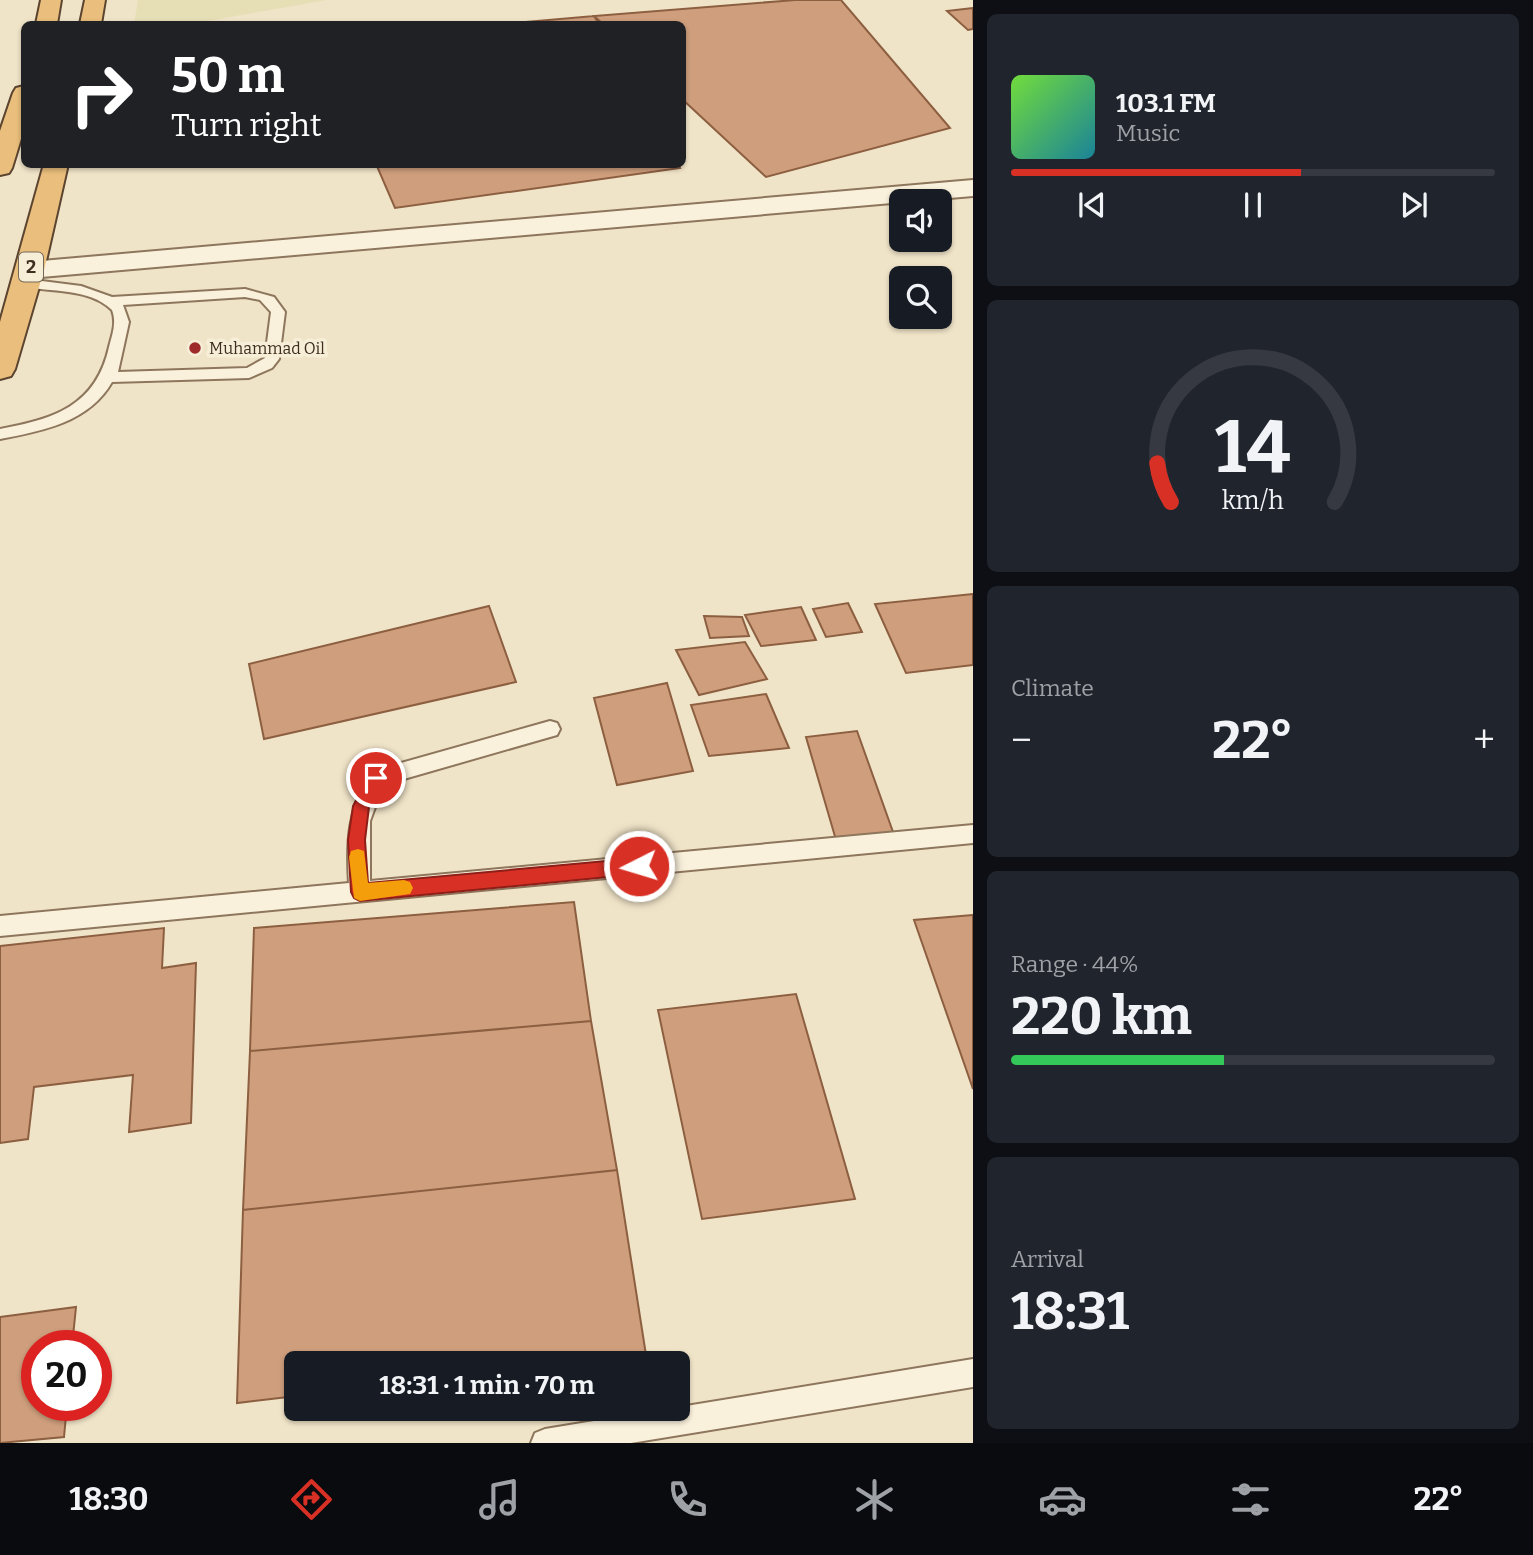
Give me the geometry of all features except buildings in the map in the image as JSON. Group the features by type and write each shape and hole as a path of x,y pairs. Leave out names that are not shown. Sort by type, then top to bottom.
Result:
{"highway":[{"path":"48,21 51,0"},
{"path":"92,21 95,0"},
{"path":"0,168 21,102"},
{"name":"2","path":"0,369 28,276 55,168"}],"street":[{"path":"28,276 973,188"}],"lane":[{"path":"28,276 110,300 245,293 264,296 276,306 278,312 272,359 259,370 249,373 108,377"},
{"path":"0,434 46,424 63,417 91,399 108,377 123,321 122,313 110,300"},
{"path":"360,892 356,840 361,806 376,778 550,729"},
{"path":"0,926 973,834"},
{"path":"545,1443 973,1373"}],"shaded area":[{"path":"138,0 327,0 207,21 134,21"}],"slow traffic":[{"path":"358,857 360,892 404,888"}],"place":[{"name":"Muhammad Oil","path":"195,348"}],"route":[{"path":"376,778 361,806 356,840 360,892 639,866"}]}
